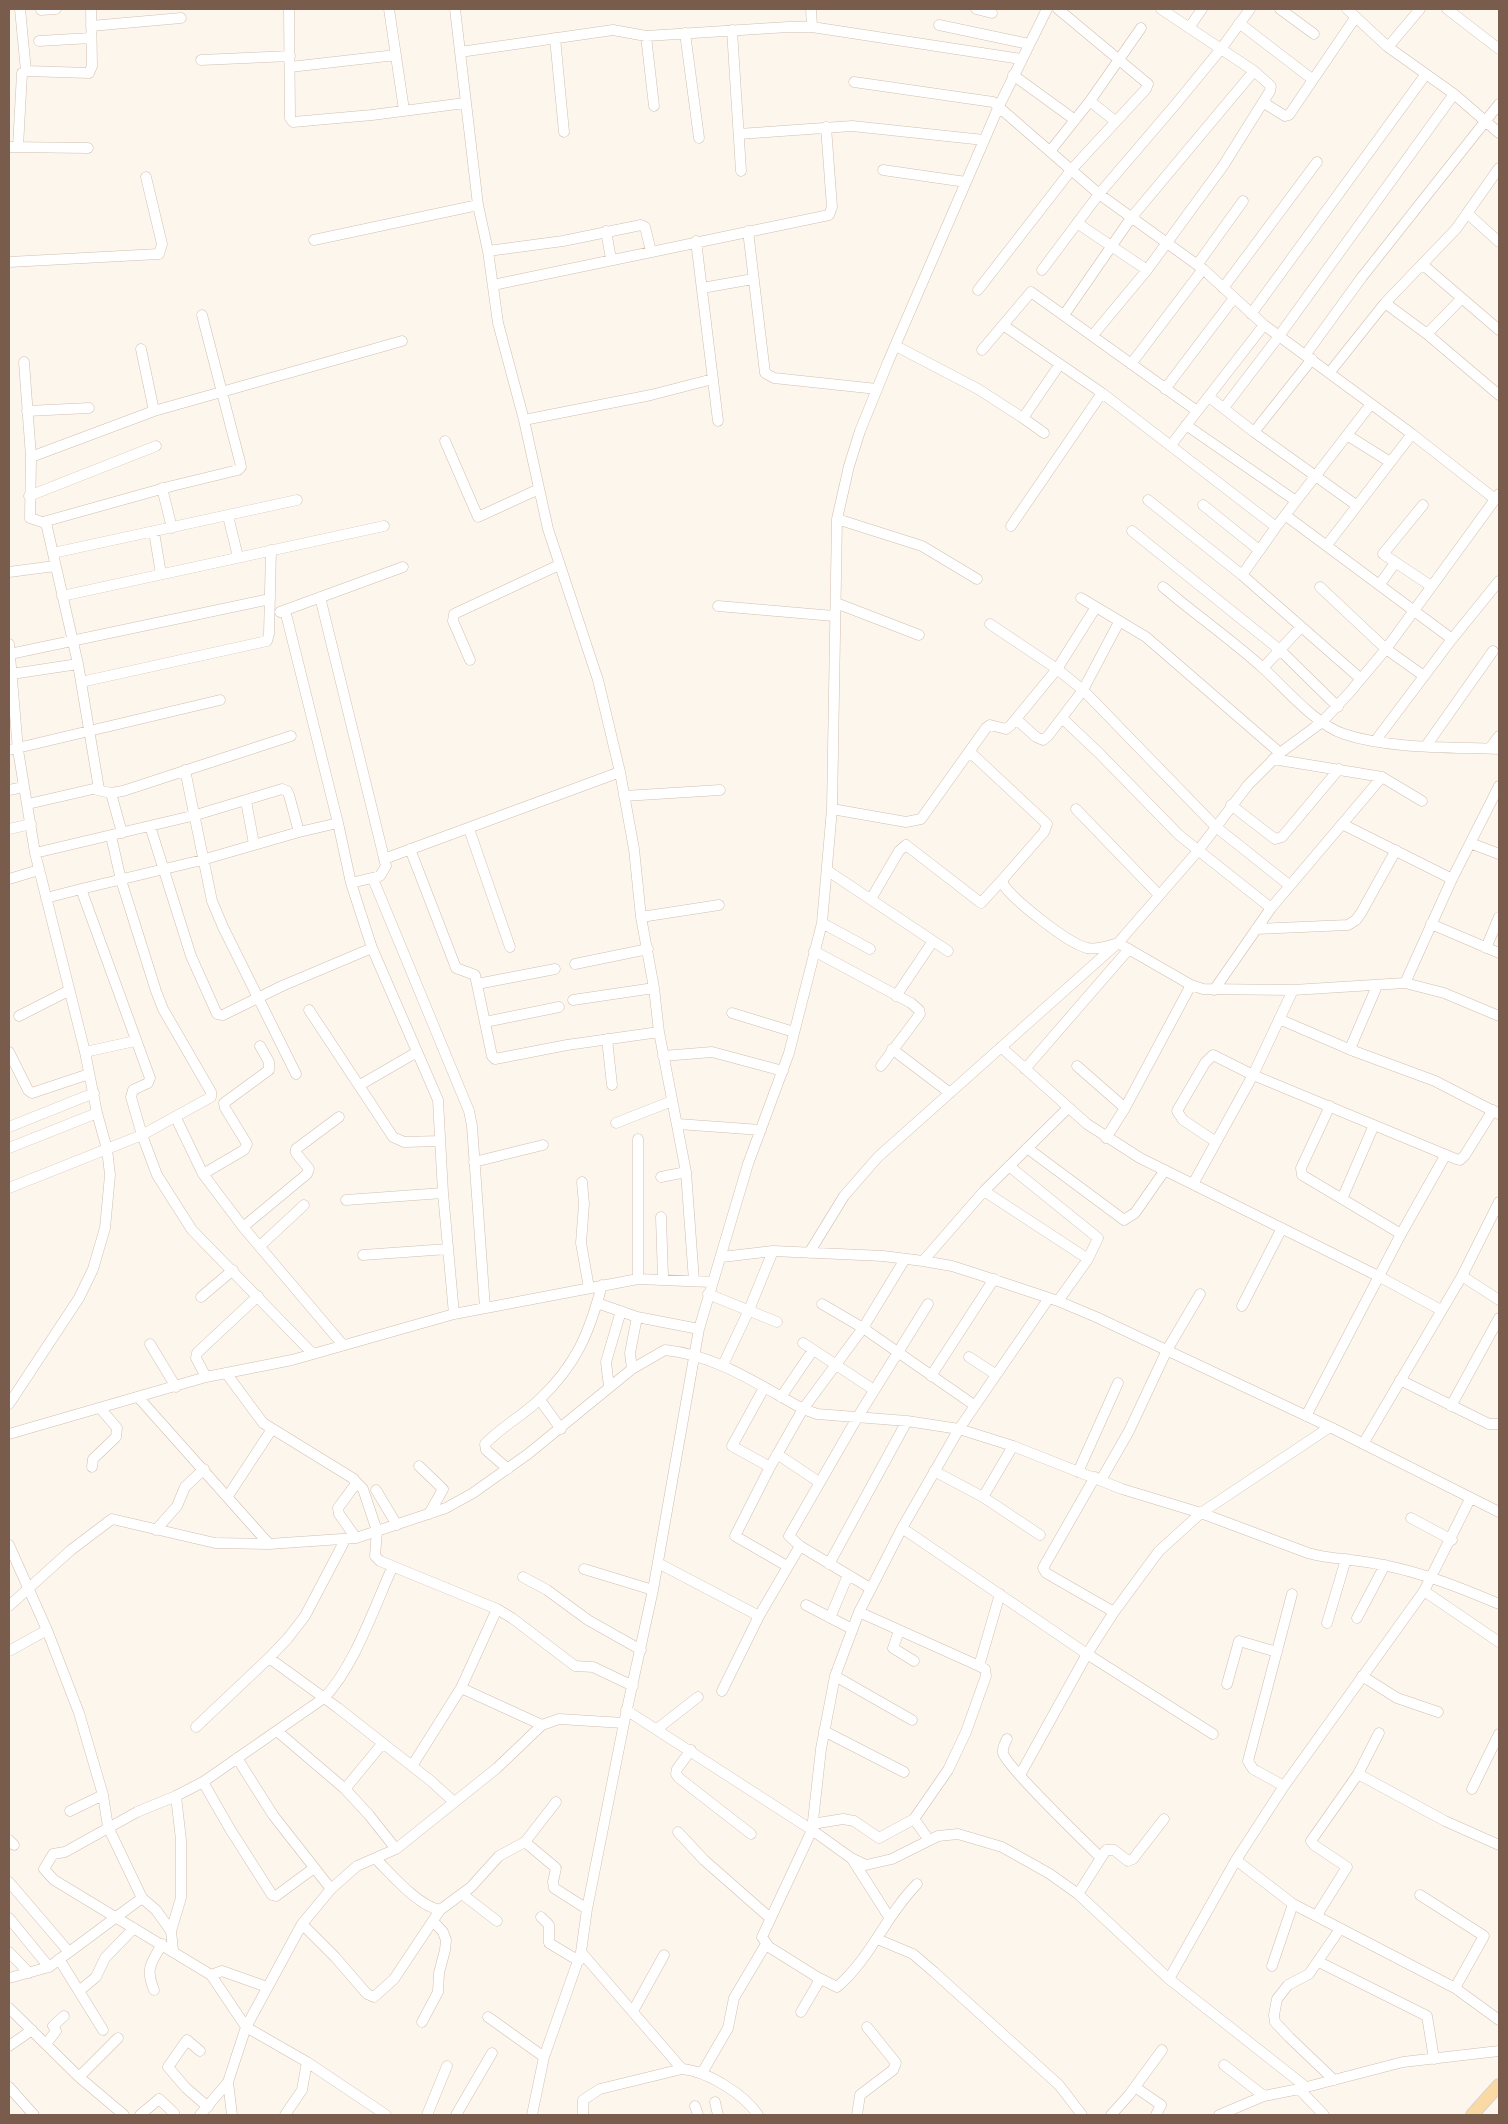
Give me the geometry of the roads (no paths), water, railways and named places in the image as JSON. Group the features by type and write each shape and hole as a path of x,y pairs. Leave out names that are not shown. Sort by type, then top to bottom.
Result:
{"main road":[{"path":"1472,2115 1499,2085"}],"street":[{"path":"20,9 26,71 21,78 14,147 88,148"},
{"path":"41,10 56,9"},
{"path":"26,71 89,73 92,66 91,9"},
{"path":"289,9 290,118 296,124 465,103"},
{"path":"390,9 404,110"},
{"path":"455,9 478,205 488,251 498,323 524,420 539,490 559,565 598,680 620,772 641,916 654,988 659,1032 686,1172 694,1281"},
{"path":"811,9 812,28"},
{"path":"976,9 992,14"},
{"path":"532,2115 544,2056 580,1956 587,1909 626,1710 641,1650 658,1564 699,1329 711,1282 722,1257 761,1130 783,1071 822,923 832,809 837,519 849,466 877,389 984,140 1013,75 1047,9"},
{"path":"978,290 1072,169 1146,89 1148,84 1058,9"},
{"path":"1093,335 1147,270 1223,166 1264,103 1271,86 1254,71 1161,9"},
{"path":"1189,28 1202,9"},
{"path":"1042,270 1099,194 1221,49 1250,9"},
{"path":"1280,9 1314,34"},
{"path":"1347,9 1388,47 1454,94 1499,132"},
{"path":"1388,47 1420,9"},
{"path":"1447,9 1499,49"},
{"path":"91,26 181,18"},
{"path":"1264,103 1285,116 1289,116 1312,79 1355,18"},
{"path":"1239,23 1312,79"},
{"path":"939,25 1029,44"},
{"path":"460,52 613,30 646,36 685,32 812,28 1021,59"},
{"path":"1051,150 1090,101 1141,28"},
{"path":"732,30 741,171"},
{"path":"685,32 699,138"},
{"path":"646,36 654,106"},
{"path":"39,41 91,38"},
{"path":"555,38 564,132"},
{"path":"290,67 396,55"},
{"path":"201,60 290,56"},
{"path":"1064,315 1131,218 1254,71"},
{"path":"1251,314 1426,74"},
{"path":"1013,75 1075,120"},
{"path":"810,1253 844,1196 878,1156 1118,943 1158,894 1197,852 1231,805 1276,756 1322,722 1338,706 1386,649 1497,497 1330,372 1264,326 1200,267 1099,194 999,106 981,99 854,82"},
{"path":"1224,408 1279,336 1454,94"},
{"path":"1090,101 1115,121"},
{"path":"1254,432 1309,357 1362,276 1499,104"},
{"path":"739,134 852,126 984,140"},
{"path":"493,285 696,241 829,215 832,207 826,127"},
{"path":"1223,288 1317,162"},
{"path":"1330,372 1385,303 1456,229 1499,168"},
{"path":"883,170 966,182"},
{"path":"9,262 159,254 162,244 146,177"},
{"path":"1131,364 1200,267 1243,200"},
{"path":"314,240 478,205"},
{"path":"1467,213 1499,242"},
{"path":"1077,223 1147,270"},
{"path":"488,251 643,226 651,251"},
{"path":"606,231 611,260"},
{"path":"748,231 765,373 774,378 877,389"},
{"path":"696,241 718,421"},
{"path":"1422,264 1461,299 1498,325"},
{"path":"702,288 753,279"},
{"path":"982,350 1031,292 1197,411"},
{"path":"1165,389 1234,298"},
{"path":"1427,334 1461,299"},
{"path":"1385,303 1427,334 1499,396"},
{"path":"24,362 31,457 30,518 43,522 162,488 235,472 241,467 202,315"},
{"path":"1003,325 1102,392 1276,527"},
{"path":"1171,446 1264,326"},
{"path":"31,457 154,411 402,341"},
{"path":"896,346 978,389 1024,418 1044,434"},
{"path":"142,349 154,411"},
{"path":"1024,418 1060,364"},
{"path":"524,420 651,395 713,379"},
{"path":"1011,526 1102,392"},
{"path":"1209,397 1254,432 1356,504"},
{"path":"1242,575 1285,515 1371,404"},
{"path":"27,411 88,408"},
{"path":"1186,425 1296,501"},
{"path":"1327,545 1356,504 1412,434"},
{"path":"1347,435 1390,462"},
{"path":"445,441 478,517 539,490"},
{"path":"29,496 156,446"},
{"path":"162,488 172,528"},
{"path":"53,554 297,500"},
{"path":"1148,500 1242,575 1361,679"},
{"path":"1423,505 1384,552 1384,556 1431,586"},
{"path":"1203,506 1259,550"},
{"path":"1285,515 1452,639"},
{"path":"228,516 238,557"},
{"path":"837,519 922,546 977,579"},
{"path":"43,522 46,525 73,640 99,789"},
{"path":"62,596 384,526"},
{"path":"1132,531 1280,650 1338,706"},
{"path":"154,532 161,574"},
{"path":"81,682 264,643 269,638 271,550"},
{"path":"1380,584 1395,563"},
{"path":"470,660 453,620 454,614 559,565"},
{"path":"9,572 55,566"},
{"path":"270,616 403,567"},
{"path":"1376,740 1452,639 1499,581"},
{"path":"1163,587 1262,668 1322,722 1342,733 1376,740 1426,746 1494,749 1499,736"},
{"path":"1320,587 1386,649 1424,676"},
{"path":"320,597 384,859 385,871 380,876 351,883"},
{"path":"1081,598 1146,637 1276,756 1382,777 1422,800"},
{"path":"9,1404 78,1298 93,1269 105,1228 110,1175 107,1149 97,1113 85,1052 68,991 39,870 28,804 13,750 12,674 9,649 73,640 270,599"},
{"path":"836,603 919,635"},
{"path":"718,606 834,616"},
{"path":"832,809 906,822 921,819 990,725 1006,728 1016,719 1057,669 1096,607"},
{"path":"285,610 351,883 372,948 438,1100 443,1193 454,1314"},
{"path":"1016,719 1036,737 1043,740 1063,719 1084,690 1120,622"},
{"path":"990,624 1057,669 1084,690 1216,827 1289,885"},
{"path":"1262,668 1301,627"},
{"path":"1426,746 1493,651"},
{"path":"12,674 78,664"},
{"path":"13,750 220,700"},
{"path":"1063,719 1197,852 1271,908"},
{"path":"28,804 99,789 111,793 291,736"},
{"path":"871,899 899,851 906,845 981,903 1044,832 1048,824 970,752"},
{"path":"1231,805 1276,839 1282,837 1339,769"},
{"path":"185,770 196,814 202,860 215,908 296,1074"},
{"path":"384,859 620,772"},
{"path":"1214,990 1289,885 1382,777"},
{"path":"1405,983 1470,843 1496,801 1499,786"},
{"path":"9,790 24,788"},
{"path":"35,853 111,836 282,790 287,791 299,832"},
{"path":"624,796 720,790"},
{"path":"111,793 122,833"},
{"path":"246,801 254,844"},
{"path":"1076,809 1158,894"},
{"path":"46,898 202,860 254,844 338,823"},
{"path":"9,829 31,824"},
{"path":"1342,824 1452,879"},
{"path":"150,826 162,870 191,956 217,1014 222,1015 372,948"},
{"path":"469,829 510,947"},
{"path":"9,1188 142,1135 209,1100 212,1094 163,1009 149,973 121,880 111,836"},
{"path":"1470,843 1499,854"},
{"path":"410,849 456,968 475,975 492,1056 498,1060 607,1039 659,1032"},
{"path":"1256,929 1348,925 1356,920 1361,913 1396,850"},
{"path":"9,879 39,870"},
{"path":"828,871 948,951"},
{"path":"372,879 465,1099 472,1126 486,1308"},
{"path":"1003,879 1007,891 1074,942 1096,949 1118,943 1191,985 1214,990 1293,990 1405,983 1444,994 1499,1016"},
{"path":"82,889 134,1041 150,1078 148,1084 135,1089 131,1093 142,1135 162,1185 192,1230 233,1270 312,1354"},
{"path":"641,916 719,905"},
{"path":"1486,948 1499,917"},
{"path":"822,923 870,949"},
{"path":"1431,924 1499,953"},
{"path":"896,996 933,941"},
{"path":"1026,1069 1129,949"},
{"path":"575,964 648,950"},
{"path":"814,951 911,1003 920,1010 920,1014 881,1066"},
{"path":"477,984 555,969"},
{"path":"1106,1138 1125,1108 1191,985"},
{"path":"1352,1050 1352,1044 1377,986"},
{"path":"573,1000 654,988"},
{"path":"1193,1184 1253,1075 1293,990"},
{"path":"19,1016 68,991"},
{"path":"485,1022 559,1007"},
{"path":"309,1010 360,1085 388,1132 398,1141 440,1141"},
{"path":"732,1013 794,1032"},
{"path":"1216,1142 1178,1116 1178,1106 1205,1063 1213,1055 1253,1075 1456,1159 1463,1158 1496,1112 1435,1081 1352,1050 1280,1019"},
{"path":"607,1039 612,1085"},
{"path":"85,1052 134,1041"},
{"path":"203,1174 244,1150 247,1144 225,1108 224,1103 269,1070 270,1065 260,1046"},
{"path":"1001,1047 1068,1108 1106,1138 1165,1170 1380,1277 1441,1310"},
{"path":"892,1049 950,1092"},
{"path":"360,1085 417,1052"},
{"path":"663,1056 712,1052 783,1071"},
{"path":"10,1058 28,1090 32,1093 89,1074"},
{"path":"1077,1066 1125,1108"},
{"path":"9,1126 94,1093"},
{"path":"616,1123 672,1101"},
{"path":"1330,1106 1300,1172 1305,1178 1401,1234"},
{"path":"923,1261 984,1191 1068,1108"},
{"path":"9,1148 97,1113"},
{"path":"243,1227 307,1174 309,1169 296,1153 296,1149 339,1117"},
{"path":"176,1118 203,1174 243,1227 343,1346"},
{"path":"678,1124 761,1130"},
{"path":"1342,1199 1374,1125"},
{"path":"638,1139 638,1279"},
{"path":"474,1162 543,1145"},
{"path":"1027,1148 1124,1220 1134,1213 1165,1170"},
{"path":"1306,1416 1401,1234 1445,1156"},
{"path":"917,1884 889,1917 877,1939 847,1978 837,1987 817,1977 766,1944 762,1937 812,1827 824,1731 835,1676 852,1629 870,1588 934,1471 974,1405 995,1374 1088,1259 1098,1238 1009,1166"},
{"path":"661,1177 686,1172"},
{"path":"582,1182 584,1204 581,1243 589,1288"},
{"path":"984,1191 1088,1259"},
{"path":"346,1200 443,1193"},
{"path":"1363,1444 1462,1276 1499,1202"},
{"path":"260,1246 304,1205"},
{"path":"661,1217 663,1278"},
{"path":"1242,1306 1282,1228"},
{"path":"363,1256 448,1249"},
{"path":"722,1257 773,1251 883,1256 952,1266 994,1279 1054,1299 1167,1350 1330,1427 1499,1512"},
{"path":"723,1365 749,1310 773,1251"},
{"path":"787,1566 734,1536 803,1409 863,1328 905,1259"},
{"path":"201,1297 233,1270"},
{"path":"1462,1276 1499,1300"},
{"path":"9,1434 206,1377 267,1366 454,1314 638,1279 663,1278 711,1282"},
{"path":"931,1376 994,1279"},
{"path":"508,1469 486,1450 486,1444 540,1400 581,1347 602,1285"},
{"path":"708,1294 777,1322"},
{"path":"1114,1612 1046,1573 1043,1568 1129,1431 1167,1350 1200,1294"},
{"path":"206,1377 196,1358 197,1353 258,1296"},
{"path":"597,1303 637,1317 699,1329"},
{"path":"822,1304 863,1328 974,1405"},
{"path":"870,1588 800,1546 789,1536 790,1530 856,1418 899,1353 928,1304"},
{"path":"609,1387 606,1362 621,1311"},
{"path":"632,1369 630,1353 637,1317"},
{"path":"1452,1406 1499,1318"},
{"path":"804,1343 874,1390"},
{"path":"150,1344 176,1387"},
{"path":"9,1606 71,1550 112,1519 215,1543 269,1544 351,1539 429,1514 458,1502 508,1469 632,1369 665,1350 693,1355 723,1365 803,1409 817,1414 907,1421 959,1429 1013,1446 1122,1489 1201,1513 1308,1553 1385,1565 1432,1576 1499,1604"},
{"path":"781,1397 813,1350"},
{"path":"969,1357 995,1374"},
{"path":"226,1373 256,1415 272,1429 355,1481 363,1489 377,1531 375,1556 380,1561 392,1568 497,1609 512,1618 575,1666 593,1667 633,1686"},
{"path":"1400,1380 1489,1424 1499,1424"},
{"path":"1078,1472 1118,1383"},
{"path":"764,1388 732,1446 770,1467"},
{"path":"138,1397 269,1544"},
{"path":"540,1400 561,1428"},
{"path":"92,1468 93,1459 116,1437 118,1432 117,1428 100,1408"},
{"path":"829,1564 907,1421"},
{"path":"1020,1775 1087,1654 1114,1612 1159,1551 1201,1513 1330,1427"},
{"path":"228,1496 272,1429"},
{"path":"983,1497 1013,1446"},
{"path":"777,1454 819,1482"},
{"path":"418,1466 443,1488 429,1514"},
{"path":"156,1530 177,1506 185,1487 204,1469"},
{"path":"934,1471 983,1497 1040,1535"},
{"path":"351,1539 338,1508 355,1485 355,1481"},
{"path":"376,1490 396,1525"},
{"path":"1168,1979 1236,1860 1284,1786 1424,1591 1452,1540 1470,1499"},
{"path":"1411,1518 1452,1540"},
{"path":"902,1528 1087,1654 1213,1734"},
{"path":"196,1727 288,1638 305,1616 351,1539"},
{"path":"9,1545 47,1630 79,1713 103,1795 108,1828 142,1898 156,1910 171,1931"},
{"path":"722,1691 759,1616 800,1546"},
{"path":"1327,1623 1346,1559"},
{"path":"658,1564 759,1616"},
{"path":"1357,1618 1385,1565"},
{"path":"386,2115 307,2062 246,2027 211,1974 54,1880 44,1869 52,1854 65,1852 137,1812 176,1796 203,1782 324,1698 335,1687 345,1669 392,1568"},
{"path":"584,1569 653,1590"},
{"path":"830,1618 848,1575"},
{"path":"523,1577 547,1590 588,1620 641,1650"},
{"path":"1424,1591 1499,1642"},
{"path":"979,1666 1000,1594"},
{"path":"1284,1786 1253,1769 1248,1762 1292,1594"},
{"path":"806,1605 852,1629"},
{"path":"412,1766 461,1688 497,1609"},
{"path":"812,1827 843,1819 854,1821 879,1838 914,1819 948,1770 966,1732 986,1676 985,1669 859,1612"},
{"path":"9,1651 47,1630"},
{"path":"899,1631 893,1648 914,1661"},
{"path":"1227,1684 1239,1641 1277,1652"},
{"path":"268,1658 324,1698 412,1766 454,1802"},
{"path":"835,1676 912,1720"},
{"path":"1362,1676 1397,1698 1438,1712"},
{"path":"461,1688 542,1725"},
{"path":"658,1729 698,1697"},
{"path":"626,1710 812,1827 851,1858 866,1865 892,1859 938,1836 958,1834 983,1840 1002,1848 1050,1874 1078,1894 1168,1979 1303,2088 1318,2113"},
{"path":"200,2115 228,2082 246,2027 267,1987 302,1924 331,1889 357,1866 396,1849 496,1768 542,1725 559,1719 624,1723"},
{"path":"277,1731 344,1789 369,1815 396,1849"},
{"path":"824,1731 904,1772"},
{"path":"1317,1915 1347,1867 1314,1845 1311,1840 1358,1774 1379,1733"},
{"path":"1472,1790 1499,1734"},
{"path":"1007,1738 1003,1755 1101,1858"},
{"path":"344,1789 382,1744"},
{"path":"691,1750 677,1769 676,1774 751,1834"},
{"path":"238,1758 273,1815 331,1889"},
{"path":"1358,1774 1445,1820 1499,1845"},
{"path":"203,1782 272,1895 276,1896 314,1868"},
{"path":"70,1811 103,1795"},
{"path":"173,1950 171,1931 182,1898 176,1796"},
{"path":"302,1924 367,1994 374,1997 394,1979 440,1910 462,1894 499,1856 525,1842 556,1802"},
{"path":"914,1819 929,1840"},
{"path":"1078,1894 1101,1858 1110,1848 1128,1861 1133,1859 1164,1819"},
{"path":"678,1832 704,1860 770,1918"},
{"path":"525,1842 556,1868 553,1882 554,1888 587,1909"},
{"path":"851,1858 889,1917"},
{"path":"376,1859 408,1890 432,1908 440,1910"},
{"path":"1236,1860 1293,1904 1455,1988 1499,2020"},
{"path":"9,1882 69,1952"},
{"path":"462,1894 497,1921"},
{"path":"1420,1895 1484,1936 1455,1988"},
{"path":"9,1978 49,1967 142,1898"},
{"path":"1272,1966 1293,1904"},
{"path":"541,1917 549,1925 549,1943 580,1956 633,2011 682,2069"},
{"path":"9,1918 49,1967"},
{"path":"422,2022 438,1992 438,1973 445,1950 446,1940 443,1932 433,1921"},
{"path":"79,1991 96,1977 105,1958 134,1928"},
{"path":"1334,2080 1289,2038 1275,2022 1274,2015 1278,1999 1288,1985 1309,1974 1340,1929"},
{"path":"877,1939 913,1954 934,1972 1059,2085 1082,2115"},
{"path":"154,1990 148,1975 149,1968 162,1944"},
{"path":"702,2073 728,2028 734,1998 766,1944"},
{"path":"9,1952 28,1973"},
{"path":"633,2011 664,1955"},
{"path":"59,1959 103,2030"},
{"path":"1319,1962 1427,2016 1434,2058"},
{"path":"211,1974 222,1971 267,1987"},
{"path":"801,2012 818,1983 817,1977"},
{"path":"9,2008 79,2077 124,2115"},
{"path":"46,2044 56,2031 52,2026 64,2016"},
{"path":"488,2017 544,2056"},
{"path":"857,2115 860,2096 892,2070 896,2063 867,2027"},
{"path":"9,2046 32,2030"},
{"path":"79,2077 118,2038"},
{"path":"200,2051 187,2040 168,2067 186,2088 208,2107"},
{"path":"1111,2115 1135,2087 1162,2050"},
{"path":"1219,2115 1264,2096 1403,2062 1499,2051"},
{"path":"456,2115 492,2053"},
{"path":"285,2115 302,2090 307,2062"},
{"path":"1224,2065 1264,2096"},
{"path":"427,2115 447,2066"},
{"path":"583,2115 583,2100 600,2088 682,2069 702,2073 744,2100 758,2115"},
{"path":"228,2082 232,2115"},
{"path":"9,2087 34,2115"},
{"path":"1135,2087 1162,2105 1156,2115"},
{"path":"140,2115 159,2099 174,2113 173,2115"},
{"path":"714,2102 718,2115"}]}
